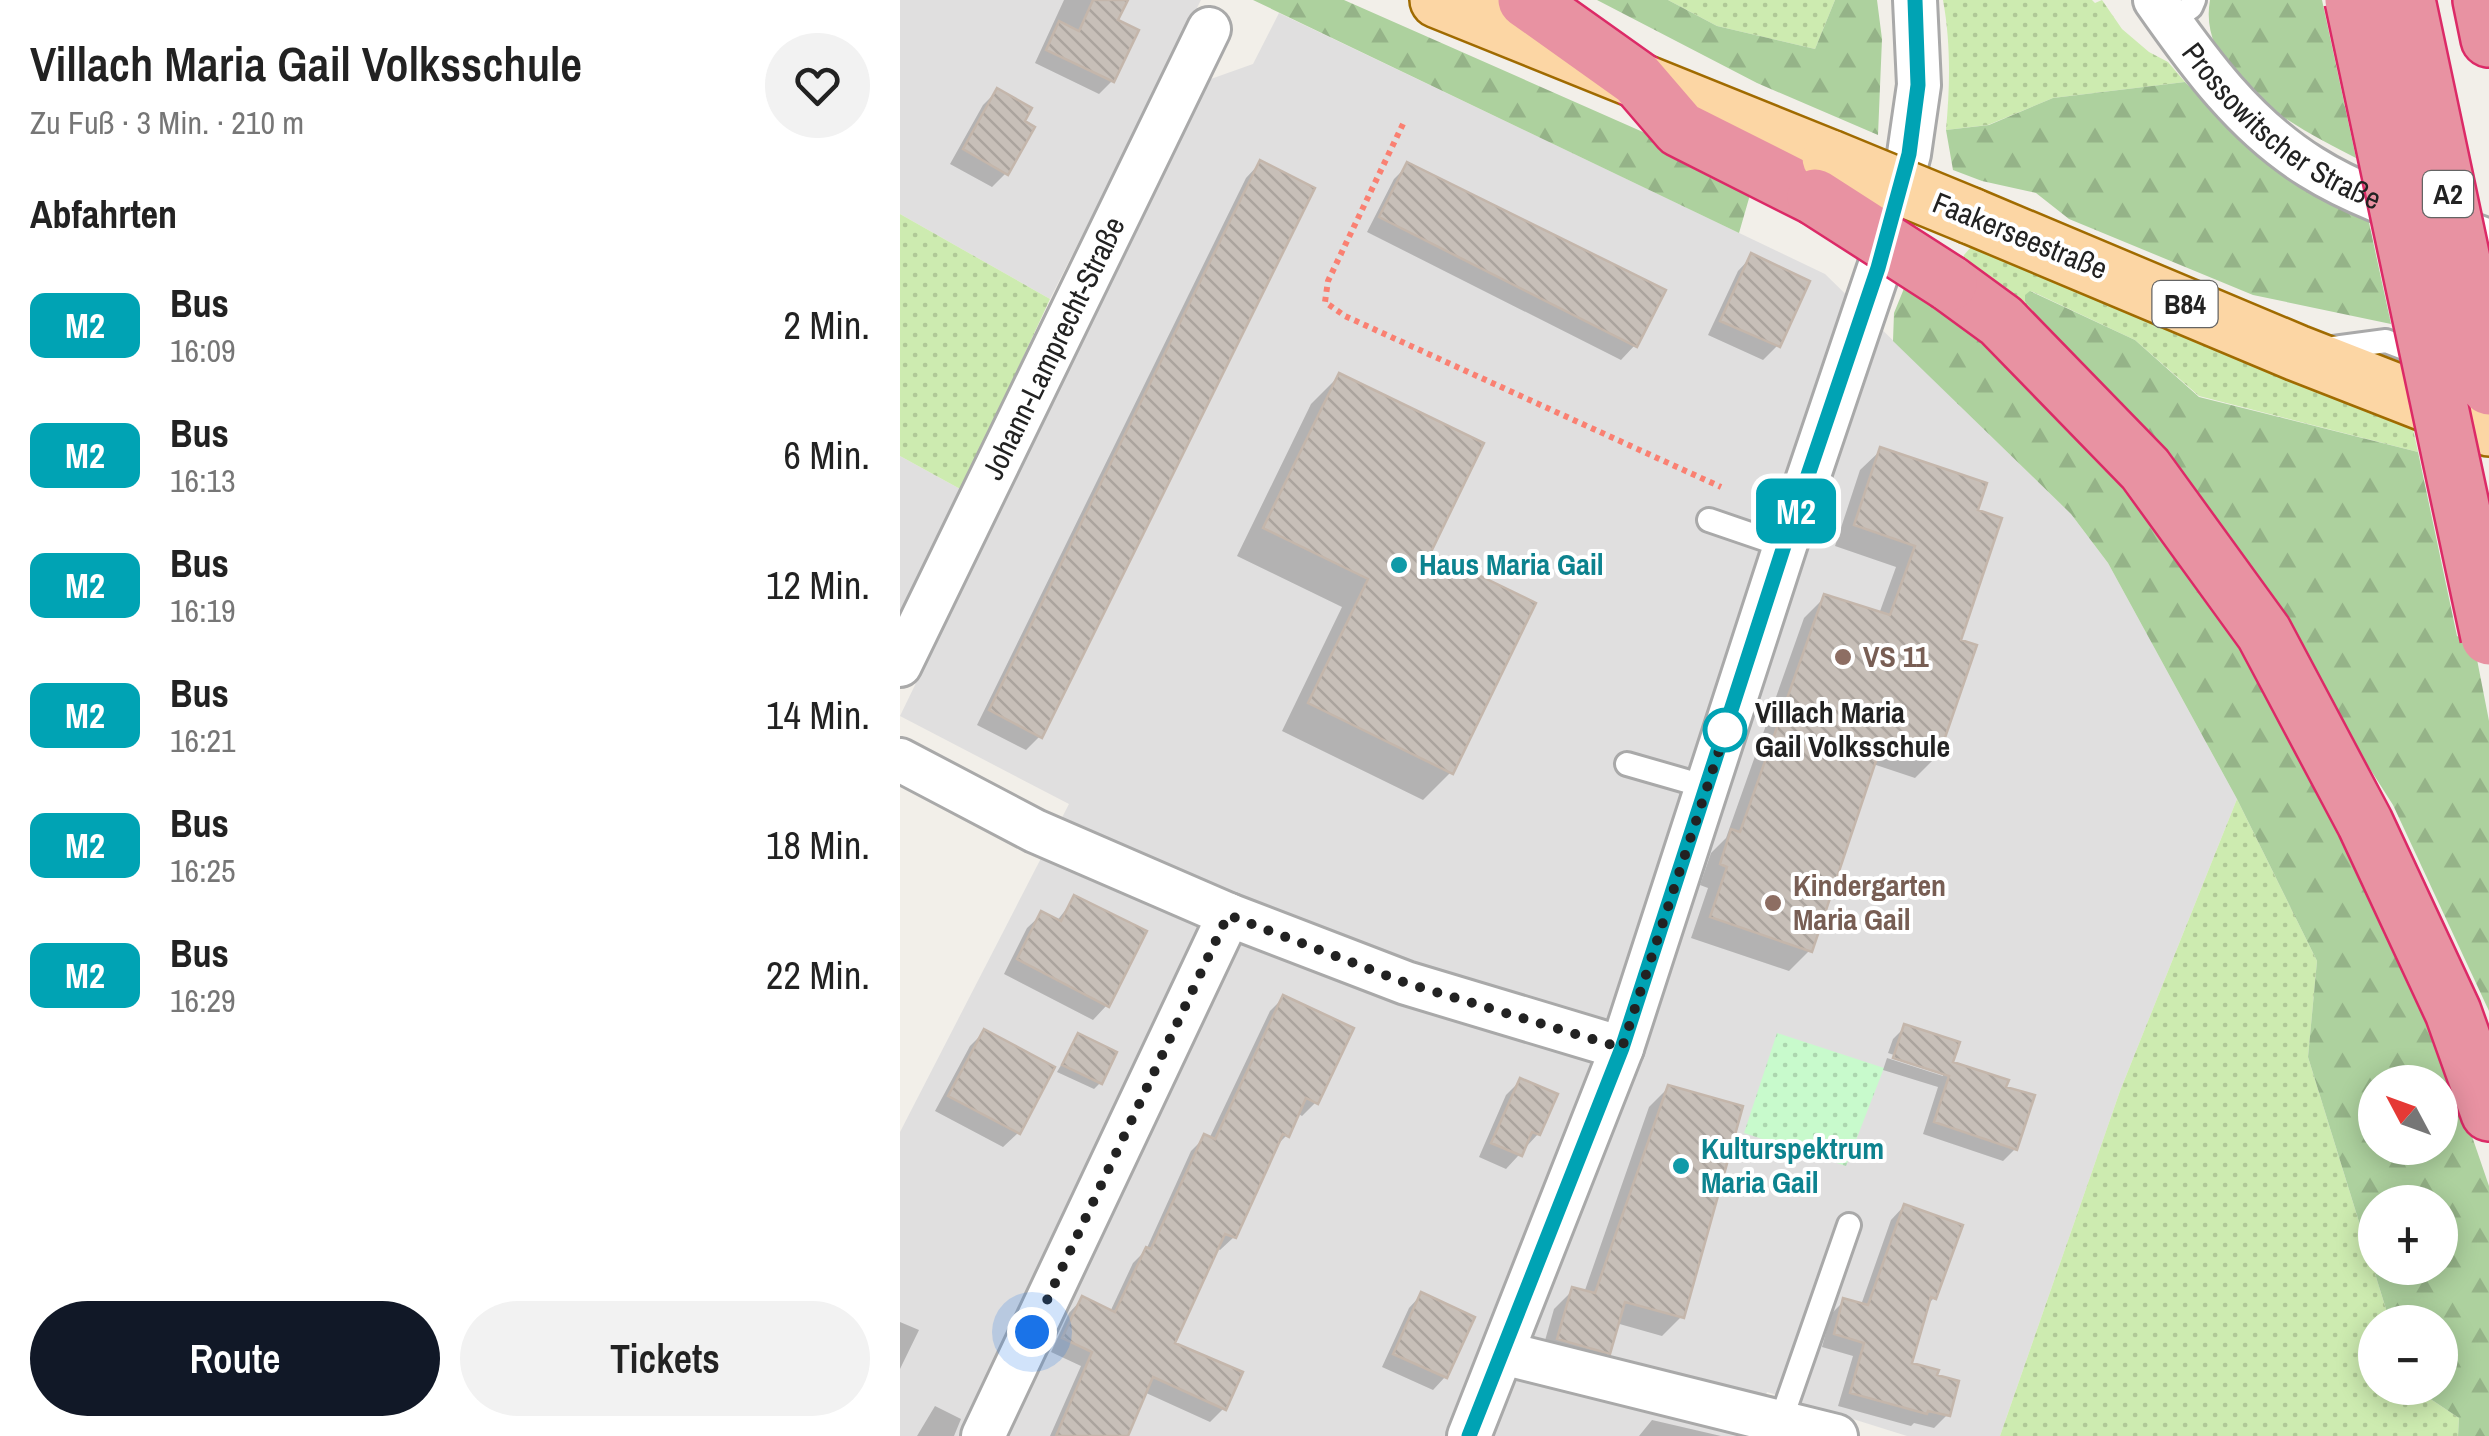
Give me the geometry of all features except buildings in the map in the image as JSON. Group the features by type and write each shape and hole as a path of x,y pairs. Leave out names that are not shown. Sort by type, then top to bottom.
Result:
{"highway":[{"path":"1526,0 1637,79 1680,129 1823,177 1948,283 2001,321 2144,469 2264,632 2365,823 2453,1012 2489,1113"},
{"path":"2352,0 2489,637"},
{"name":"A2","path":"2407,0 2489,384"},
{"path":"2481,0 2489,38"}],"main road":[{"path":"1438,0 1637,79"},
{"name":"Faakerseestraße","path":"1823,177 1971,216 2489,428"}],"street":[{"path":"1469,1436 1622,1048 1878,268 1909,154 1918,85 1916,0"},
{"name":"Prossowitscher Straße","path":"2173,7 2205,72 2254,124 2310,167 2363,194 2489,241"},
{"name":"Johann-Lamprecht-Straße","path":"900,665 1209,29"},
{"path":"900,760 1035,831 1228,915 1406,983 1622,1048"},
{"path":"983,1436 1228,915"},
{"path":"1503,1352 1778,1428 1836,1436"}],"lane":[{"path":"2297,352 2386,341 2489,384"},
{"path":"1709,520 1784,546"},
{"path":"1627,764 1707,788"},
{"path":"1778,1428 1849,1225"}],"path":[{"path":"1403,124 1328,281 1325,302 1345,316 1722,487"}],"shaded area":[{"path":"900,0 1201,0 1050,299 900,214"},
{"path":"1279,13 1825,274 2071,514 2108,563 2237,799 2120,1091 2000,1436 1907,1436 1767,1392 1756,1429 1778,1436 900,1436 900,1132 1069,804 900,716 1208,80 1253,64"},
{"path":"900,456 962,490 900,618"}],"green space":[{"path":"1253,0 1344,0 1754,181 1739,233"},
{"path":"1597,0 1668,0 1717,26 1815,49 1835,0 1877,0 1882,39 1878,135 1757,83"},
{"path":"1668,0 1835,0 1815,49 1717,26"},
{"path":"1943,0 2102,0 2122,29 2168,62 2185,82 2053,98 1988,125 1946,130 1949,65"},
{"path":"2210,0 2322,0 2356,158 2281,116 2235,76 2219,53 2210,28"},
{"path":"2185,82 2248,147 2313,191 2368,218 2391,324 2253,295 2069,219 2036,193 1953,170 1946,130 1989,125 2053,98"},
{"path":"900,214 1050,299 962,490 900,456"},
{"path":"1971,247 2075,286 2413,429 2418,452 2199,396 2135,340 2031,291 2064,350 1962,264"},
{"path":"1905,286 1943,299 2167,529 2305,753 2446,1065 2358,1065 2358,1165 2458,1165 2458,1095 2489,1186 2489,1436 2458,1436 2459,1418 2440,1405 2458,1405 2458,1305 2385,1305 2379,1285 2458,1285 2458,1185 2358,1185 2358,1219 2308,1057 2317,961 2237,799 2108,563 2071,514 1893,341 1894,313"},
{"path":"2030,291 2135,340 2199,397 2418,452 2457,636 2474,644 2489,721 2489,1011 2393,805 2286,637 2025,301"},
{"path":"2237,799 2317,961 2308,1057 2358,1219 2358,1285 2379,1285 2385,1305 2358,1305 2358,1405 2440,1405 2459,1418 2458,1436 2000,1436 2120,1091"},
{"path":"1777,1033 1884,1068 1846,1166 1744,1133"}],"bus line":[{"name":"M2","path":"1469,1436 1622,1048 1878,268 1909,154 1918,85 1915,0"}],"place":[{"name":"Haus Maria Gail","path":"1399,565"},
{"name":"VS 11","path":"1843,657"},
{"name":"Villach Maria Gail Volksschule","path":"1725,730"},
{"name":"Kindergarten Maria Gail","path":"1773,903"},
{"name":"Kulturspektrum Maria Gail","path":"1681,1166"}],"route":[{"path":"1032,1332 1228,915 1406,983 1622,1048 1727,726 1725,730"}]}
